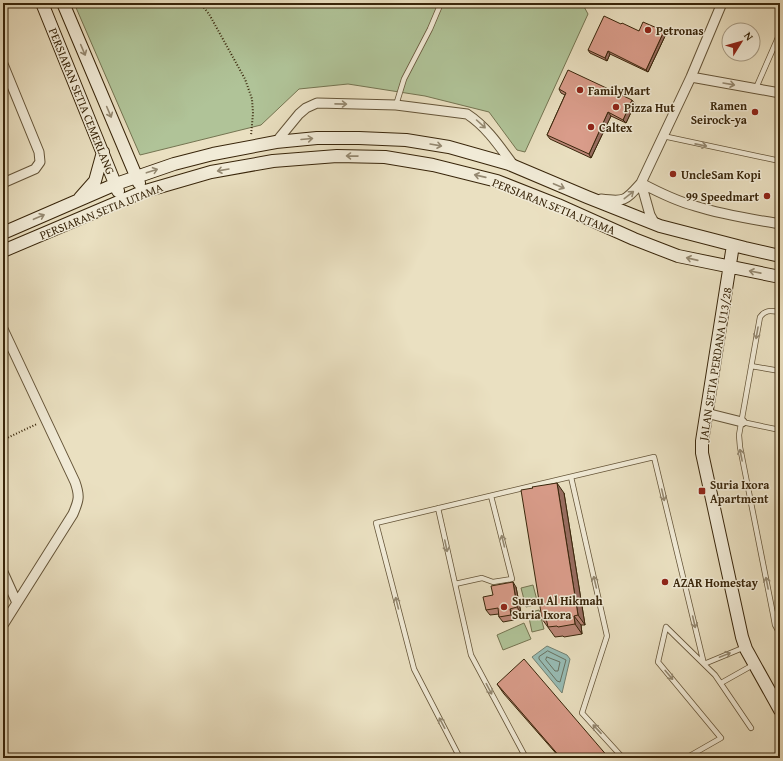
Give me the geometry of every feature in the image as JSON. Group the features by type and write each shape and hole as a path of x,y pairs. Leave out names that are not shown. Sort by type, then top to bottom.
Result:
{"street":[{"name":"PERSIARAN SETIA CEMERLANG","path":"42,3 122,200"},
{"name":"PERSIARAN SETIA CEMERLANG","path":"63,3 137,176 142,192"},
{"path":"587,197 618,202 629,196 641,183 691,77 722,3"},
{"path":"3,64 39,152 40,162 35,169 3,182"},
{"path":"691,77 780,93"},
{"path":"276,142 299,114 306,108 317,103 396,105 467,114 487,130 514,166"},
{"name":"PERSIARAN SETIA UTAMA","path":"3,233 137,176 213,154 276,142 317,138 359,138 406,140 449,147 514,166 655,224 780,256"},
{"path":"76,201 95,181 103,152"},
{"name":"PERSIARAN SETIA UTAMA","path":"3,251 142,192 210,172 273,161 337,156 385,157 433,165 497,180 634,239 678,256 780,277"},
{"path":"641,183 650,214 655,224"},
{"path":"641,183 694,206 723,214 780,224"},
{"name":"JALAN SETIA PERDANA U13/28","path":"733,245 706,413 702,452 745,647 780,710"},
{"path":"3,329 79,492 79,500 73,514 3,625"},
{"path":"706,413 742,422"},
{"path":"3,572 17,603"}],"lane":[{"path":"396,105 404,79 441,3"},
{"path":"756,88 780,33"},
{"path":"663,136 780,161"},
{"path":"780,312 768,310 760,317 739,435 740,447 775,625 780,634"},
{"path":"752,366 780,371"},
{"path":"742,422 780,430"},
{"path":"460,758 414,670 376,523 654,457 704,664"},
{"path":"571,477 607,636 582,713 623,758"},
{"path":"455,584 482,578 493,582 512,579 491,496"},
{"path":"438,508 471,655 526,758"},
{"path":"773,614 780,613"},
{"path":"686,758 721,738 658,662 666,627 715,675 751,728"},
{"path":"704,664 745,647"},
{"path":"720,683 755,665"}],"path":[{"path":"200,3 209,14 245,79 250,92 253,113 250,146"},
{"path":"3,442 17,433 45,420"}],"green space":[{"path":"74,3 582,3 588,14 525,152 517,150 489,112 425,96 348,84 299,89 261,125 140,155"},
{"path":"533,585 538,604 526,607 521,588"},
{"path":"539,610 544,629 532,632 528,613"},
{"path":"524,623 531,639 503,650 497,635"}],"water":[{"path":"547,646 567,655 570,659 562,693 532,657"}],"building":[{"path":"604,16 639,31 643,22 664,31 646,70 608,51 605,58 588,50"},
{"path":"568,70 632,100 623,120 608,112 589,154 547,135 566,93 559,89"},
{"path":"557,483 578,615 574,616 575,624 548,627 546,618 542,619 521,490"},
{"name":"Surau Al Hikmah Suria Ixora","path":"513,582 517,607 510,609 511,615 499,617 498,608 486,610 483,597 493,595 491,586"},
{"path":"524,659 609,758 561,758 497,684"}],"place":[{"name":"Petronas","path":"648,30"},
{"name":"FamilyMart","path":"580,90"},
{"name":"Pizza Hut","path":"616,107"},
{"name":"Ramen Seirock-ya","path":"755,112"},
{"name":"Caltex","path":"591,127"},
{"name":"UncleSam Kopi","path":"673,174"},
{"name":"99 Speedmart","path":"767,196"},
{"name":"Suria Ixora Apartment","path":"702,491"},
{"name":"AZAR Homestay","path":"665,582"},
{"name":"Surau Al Hikmah Suria Ixora","path":"504,607"}]}
